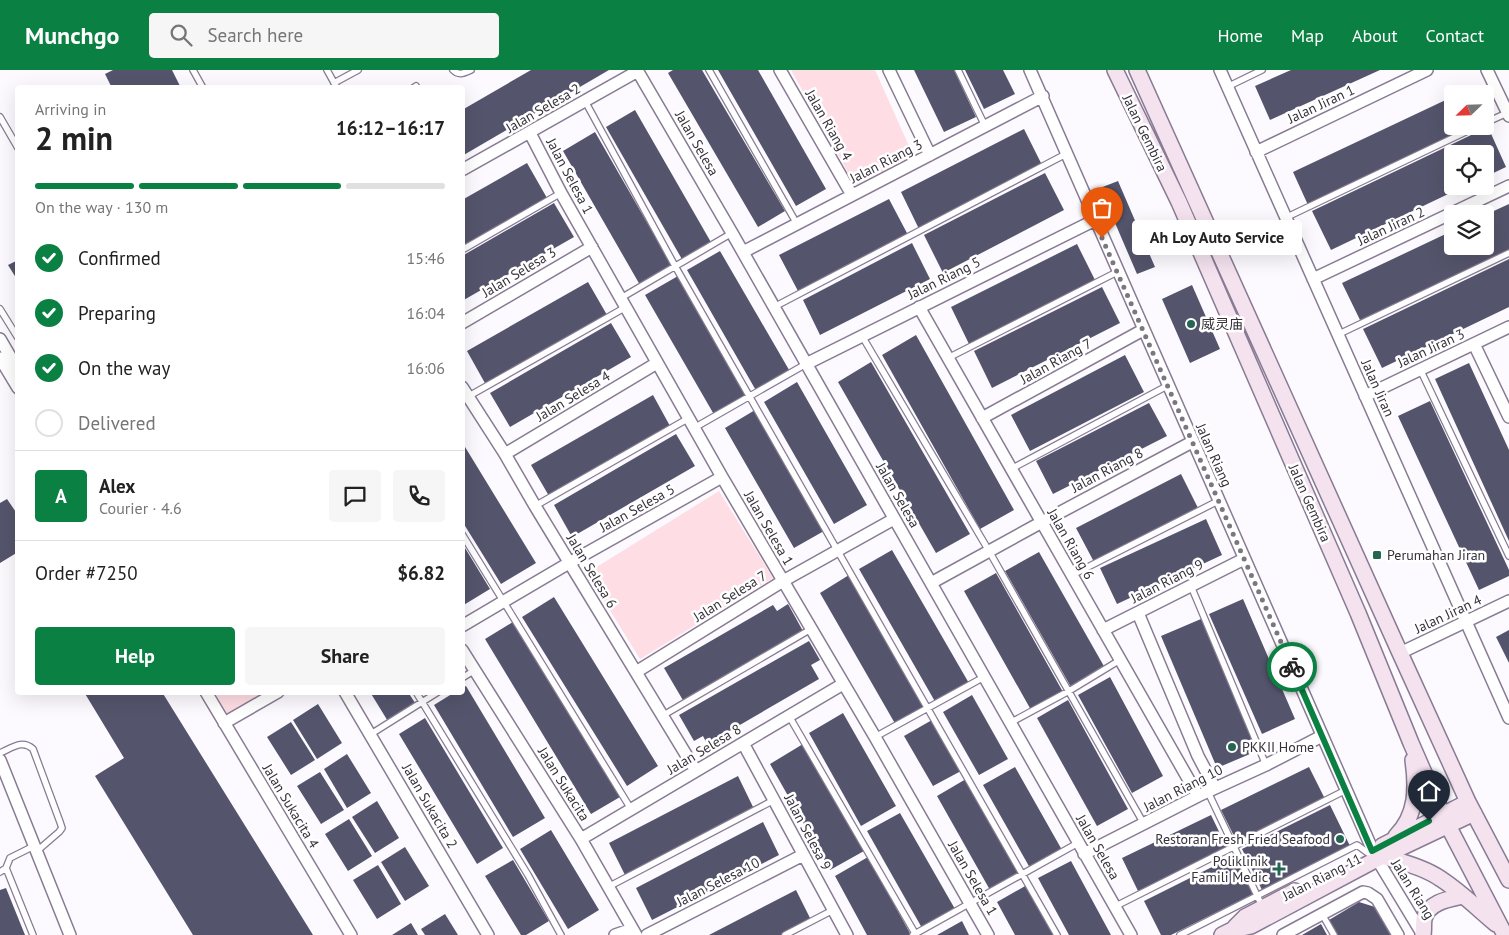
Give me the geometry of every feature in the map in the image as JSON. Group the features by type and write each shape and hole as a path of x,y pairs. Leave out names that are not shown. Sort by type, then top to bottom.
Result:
{"main road":[{"name":"Jalan Gembira","path":"1115,70 1183,211 1445,820 1504,933"},
{"name":"Jalan Gembira","path":"1138,70 1400,653 1471,807 1509,880"},
{"path":"1389,843 1399,833 1412,813 1416,782 1411,743"},
{"name":"Jalan Riang 11","path":"1227,932 1260,901 1375,855 1471,807"},
{"name":"Jalan Riang 11","path":"1227,932 1254,930 1375,855 1389,843 1445,820"},
{"path":"1375,855 1420,869 1440,878 1504,933"},
{"path":"1423,935 1424,919 1428,911 1444,900 1463,896"}],"street":[{"name":"Jalan Selesa 2","path":"465,168 638,70"},
{"name":"Jalan Selesa","path":"638,70 1131,935"},
{"name":"Jalan Riang 4","path":"780,70 852,195"},
{"path":"889,70 930,155"},
{"name":"Jalan Riang","path":"1030,70 1375,855 1423,935"},
{"name":"Jalan Jiran","path":"1220,70 1509,718"},
{"name":"Jalan Jiran 1","path":"1256,152 1427,70"},
{"path":"1487,70 1508,113"},
{"name":"Jalan Riang 3","path":"743,252 1043,96"},
{"name":"Jalan Selesa 1","path":"530,133 561,193 691,423 988,935"},
{"name":"Jalan Jiran 2","path":"1313,279 1509,186"},
{"name":"Jalan Riang 5","path":"806,364 1095,220"},
{"name":"Jalan Selesa 3","path":"465,322 592,247"},
{"name":"Jalan Riang 6","path":"919,307 1120,660 1207,792"},
{"name":"Jalan Jiran 3","path":"1365,396 1509,327"},
{"name":"Jalan Riang 7","path":"982,418 1143,330"},
{"path":"0,339 15,365"},
{"path":"1474,344 1509,417"},
{"path":"0,358 15,383"},
{"name":"Jalan Selesa 4","path":"505,454 657,363"},
{"name":"Jalan Selesa 6","path":"465,395 505,454 696,771"},
{"name":"Jalan Riang 8","path":"932,583 1192,442"},
{"name":"Jalan Selesa 5","path":"465,624 722,477"},
{"name":"Jalan Selesa 7","path":"636,672 783,581 894,519"},
{"name":"Jalan Riang 9","path":"1103,630 1244,559"},
{"name":"Jalan Jiran 4","path":"1400,653 1509,601"},
{"path":"1138,612 1198,756 1207,792"},
{"name":"Jalan Sukacita","path":"465,655 580,839 634,932"},
{"name":"Jalan Selesa 8","path":"580,839 843,684"},
{"name":"Jalan Sukacita 4","path":"208,695 351,935"},
{"path":"224,723 273,695"},
{"name":"Jalan Sukacita 2","path":"347,695 488,935"},
{"name":"Jalan Riang 10","path":"1084,854 1322,736"},
{"name":"Jalan Selesa 9","path":"743,743 847,935"},
{"path":"0,760 70,935"},
{"name":"Jalan Selesa 10","path":"647,935 803,855"},
{"path":"1283,935 1358,894 1368,893 1377,899 1398,935"},
{"path":"615,935 634,932"}],"lane":[{"path":"192,70 201,85"},
{"path":"327,70 336,85 358,70"},
{"path":"453,70 458,74 462,74 471,70"},
{"path":"709,70 797,224"},
{"path":"958,70 985,126"},
{"path":"1227,87 1262,70"},
{"path":"586,101 675,266 1057,935"},
{"path":"1494,119 1508,113"},
{"path":"0,117 15,143"},
{"path":"1286,218 1459,135"},
{"path":"774,307 1066,154"},
{"path":"465,248 561,193"},
{"path":"465,393 623,302 675,266 732,233"},
{"path":"1338,335 1509,253"},
{"path":"948,358 1118,272"},
{"path":"0,309 15,333"},
{"path":"862,336 989,552 1144,824"},
{"path":"535,506 691,423 750,396 806,364"},
{"path":"1420,370 1509,556"},
{"path":"1011,468 1168,386"},
{"path":"1072,575 1218,501"},
{"path":"465,539 631,810"},
{"path":"1190,586 1266,765"},
{"path":"662,716 811,629"},
{"path":"1010,723 1069,691 1120,660"},
{"path":"465,676 475,670"},
{"path":"875,738 984,677"},
{"path":"418,695 528,875 562,935"},
{"path":"371,734 433,695"},
{"path":"789,716 914,935 1078,843"},
{"path":"0,753 21,743 27,744 33,749 62,828 36,849 10,858 6,868 0,872"},
{"path":"1116,906 1346,790"},
{"path":"1180,935 1260,901 1207,792"},
{"path":"608,887 774,800"},
{"path":"6,868 32,935"},
{"path":"785,935 833,910"},
{"path":"1322,914 1334,935"}],"shaded area":[{"path":"791,70 875,70 914,157 855,185"},
{"path":"719,491 773,578 640,659 587,573"},
{"path":"216,695 263,695 228,715"}],"building":[{"path":"113,70 172,70 180,85 110,85 105,74"},
{"path":"531,70 609,70 465,154 465,108"},
{"path":"673,70 702,70 785,211 758,227 668,73"},
{"path":"718,70 758,70 826,189 796,206"},
{"path":"914,70 954,70 976,117 944,132"},
{"path":"965,70 1003,70 1015,94 984,109"},
{"path":"1291,70 1380,70 1270,120 1255,86"},
{"path":"1444,101 1444,135 1458,135 1308,205 1293,172"},
{"path":"635,110 712,244 683,261 606,127"},
{"path":"1024,129 1042,165 919,229 901,192"},
{"path":"595,132 672,266 640,285 563,151"},
{"path":"1471,135 1492,135 1506,167 1494,173 1494,145 1450,145"},
{"path":"1444,148 1444,195 1446,195 1331,250 1312,211"},
{"path":"527,163 547,198 465,244 465,198"},
{"path":"1045,173 1064,210 943,273 924,235"},
{"path":"1118,181 1155,267 1137,274 1100,188"},
{"path":"889,199 908,235 798,291 779,255"},
{"path":"554,203 574,237 465,299 465,254"},
{"path":"1509,204 1509,250 1360,320 1342,283 1444,235 1444,255 1494,255 1494,211"},
{"path":"912,243 930,279 820,335 803,300"},
{"path":"1077,244 1095,280 969,344 951,307"},
{"path":"720,251 792,375 758,394 687,270"},
{"path":"1509,259 1509,307 1382,368 1363,329"},
{"path":"15,262 15,276 8,265"},
{"path":"678,276 749,399 716,418 645,295"},
{"path":"588,282 607,315 486,385 467,351"},
{"name":"威灵庙","path":"1192,285 1220,349 1190,363 1162,299"},
{"path":"1102,287 1120,323 992,388 974,351"},
{"path":"611,323 631,357 510,427 490,393"},
{"path":"916,335 1014,510 980,529 882,355"},
{"path":"1125,355 1144,392 1030,451 1011,415"},
{"path":"871,362 970,534 936,553 838,382"},
{"path":"1469,363 1509,450 1509,541 1435,379"},
{"path":"797,382 867,505 834,524 764,402"},
{"path":"653,395 670,426 549,496 531,465"},
{"path":"1430,401 1509,570 1509,576 1479,590 1398,416"},
{"path":"1149,403 1167,436 1053,494 1036,461"},
{"path":"755,410 824,531 794,548 725,428"},
{"path":"676,434 695,466 572,537 554,505"},
{"path":"465,447 536,563 501,584 465,526"},
{"path":"1181,474 1198,508 1094,562 1076,528"},
{"path":"7,499 15,511 15,554 0,563 0,503"},
{"path":"1206,519 1222,555 1117,604 1100,568"},
{"path":"465,548 490,589 465,604"},
{"path":"892,550 970,685 937,705 859,569"},
{"path":"1039,552 1105,668 1071,687 1005,571"},
{"path":"996,573 1063,692 1031,710 964,591"},
{"path":"849,575 927,710 897,727 820,593"},
{"path":"554,597 658,766 627,786 522,617"},
{"path":"1243,599 1295,719 1262,734 1209,614"},
{"path":"788,604 804,633 684,702 664,668 773,605 777,611"},
{"path":"1201,619 1257,751 1217,768 1161,636"},
{"path":"513,622 620,797 591,814 485,639"},
{"path":"1509,630 1509,663 1496,637"},
{"path":"809,641 820,660 811,665 819,679 707,744 703,736 694,741 679,715"},
{"path":"1110,677 1163,776 1132,793 1078,695"},
{"path":"465,686 545,818 513,837 434,705 450,695 465,695"},
{"path":"86,695 164,695 313,935 193,935 95,776 124,758"},
{"path":"372,695 410,695 417,706 389,723"},
{"path":"972,695 1008,759 979,775 943,712"},
{"path":"1068,700 1128,809 1097,826 1037,718"},
{"path":"318,704 342,743 317,759 293,720"},
{"path":"843,713 896,806 861,826 809,733"},
{"path":"425,718 503,848 477,864 399,734"},
{"path":"932,720 961,771 933,786 904,736"},
{"path":"291,722 315,760 291,775 267,737"},
{"path":"803,744 864,851 830,870 770,764"},
{"path":"347,754 371,793 347,808 324,769"},
{"path":"1015,767 1062,850 1030,868 983,785"},
{"path":"1309,767 1325,799 1237,842 1221,810"},
{"path":"320,772 344,810 321,824 297,786"},
{"path":"738,776 754,809 625,875 609,843"},
{"path":"966,779 1020,873 990,890 937,796"},
{"path":"377,801 399,838 375,853 352,817"},
{"path":"1330,805 1350,846 1262,890 1242,849"},
{"path":"900,813 955,909 922,928 867,831"},
{"path":"1211,815 1227,848 1138,891 1122,858"},
{"path":"349,819 372,856 348,871 325,834"},
{"path":"763,822 779,855 652,920 636,888"},
{"path":"551,830 599,910 568,929 520,849"},
{"path":"405,847 429,886 405,901 381,862"},
{"path":"1234,856 1253,894 1171,935 1161,935 1144,901"},
{"path":"868,857 911,935 867,935 835,876"},
{"path":"513,860 549,921 526,935 521,935 485,876"},
{"path":"1071,861 1111,935 1069,935 1038,878"},
{"path":"378,865 401,904 377,919 353,880"},
{"path":"1027,885 1054,935 1015,935 997,902"},
{"path":"6,888 25,935 0,935 0,890"},
{"path":"796,890 811,920 781,935 709,935"},
{"path":"1359,902 1375,907 1391,935 1338,935 1329,920"},
{"path":"445,914 458,935 425,935 421,929"},
{"path":"962,921 969,935 937,935"},
{"path":"411,923 418,935 392,935"},
{"path":"1321,924 1327,935 1302,935"}],"way so far":[{"path":"1102,238 1292,667"}],"place":[{"name":"Ah Loy Auto Service","path":"1102,238"},
{"name":"威灵庙","path":"1191,324"},
{"name":"Perumahan Jiran","path":"1377,555"},
{"name":"PKKII Home","path":"1232,747"},
{"name":"Restoran Fresh Fried Seafood","path":"1340,839"},
{"name":"Poliklinik Famili Medic","path":"1279,869"}],"route":[{"path":"1292,667 1372,851 1429,821"}]}
